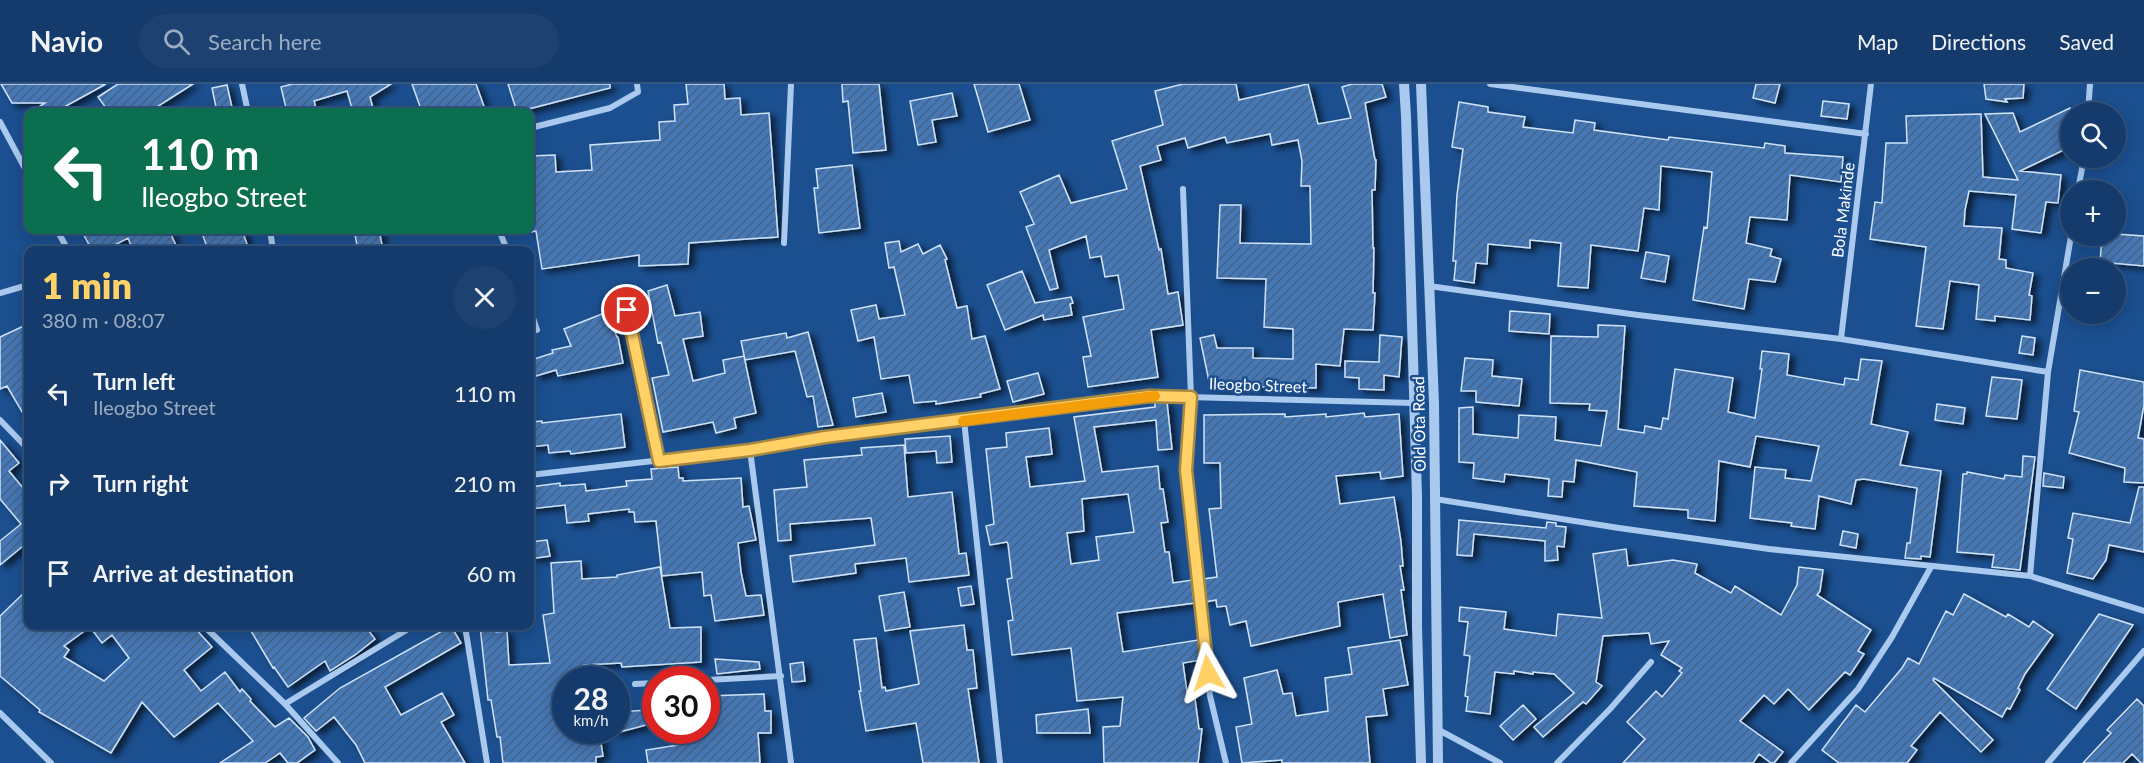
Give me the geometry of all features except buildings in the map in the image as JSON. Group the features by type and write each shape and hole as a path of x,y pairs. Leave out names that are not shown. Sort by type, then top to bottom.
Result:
{"street":[{"path":"242,84 247,108"},
{"path":"534,127 610,108 638,92 637,84"},
{"path":"784,243 791,84"},
{"name":"Old Ota Road","path":"1404,84 1407,116 1417,496 1417,637 1421,763"},
{"name":"Old Ota Road","path":"1421,84 1434,404 1438,763"},
{"path":"1490,84 1866,134"},
{"name":"Bola Makinde","path":"1841,339 1871,84"},
{"path":"2089,102 2090,84"},
{"path":"0,122 24,167"},
{"path":"1183,189 1191,397 1186,470 1210,696 1226,763"},
{"path":"2030,576 2048,372 2069,246"},
{"path":"0,293 24,286"},
{"path":"1429,286 1638,315 1841,339 2048,372"},
{"path":"627,310 659,461"},
{"path":"534,321 537,330"},
{"name":"Ileogbo Street","path":"534,475 750,450 825,437 1149,396 1414,403"},
{"path":"0,420 24,445"},
{"path":"964,420 1000,763"},
{"path":"750,450 792,763"},
{"path":"1435,499 1757,547 2030,576 2144,611"},
{"path":"1791,763 1858,688 1892,637 1931,567"},
{"path":"208,630 285,704 338,763"},
{"path":"285,704 406,630"},
{"path":"466,630 487,763"},
{"path":"2048,763 2144,651"},
{"path":"1557,763 1610,709 1651,662"},
{"path":"720,679 781,676"},
{"path":"635,684 642,683"},
{"path":"0,713 51,763"},
{"path":"1437,729 1500,763"}],"slow traffic":[{"path":"963,421 1155,396"}],"route":[{"path":"627,310 659,461 750,450 825,437 1149,396 1191,397 1186,470 1208,673"}]}
